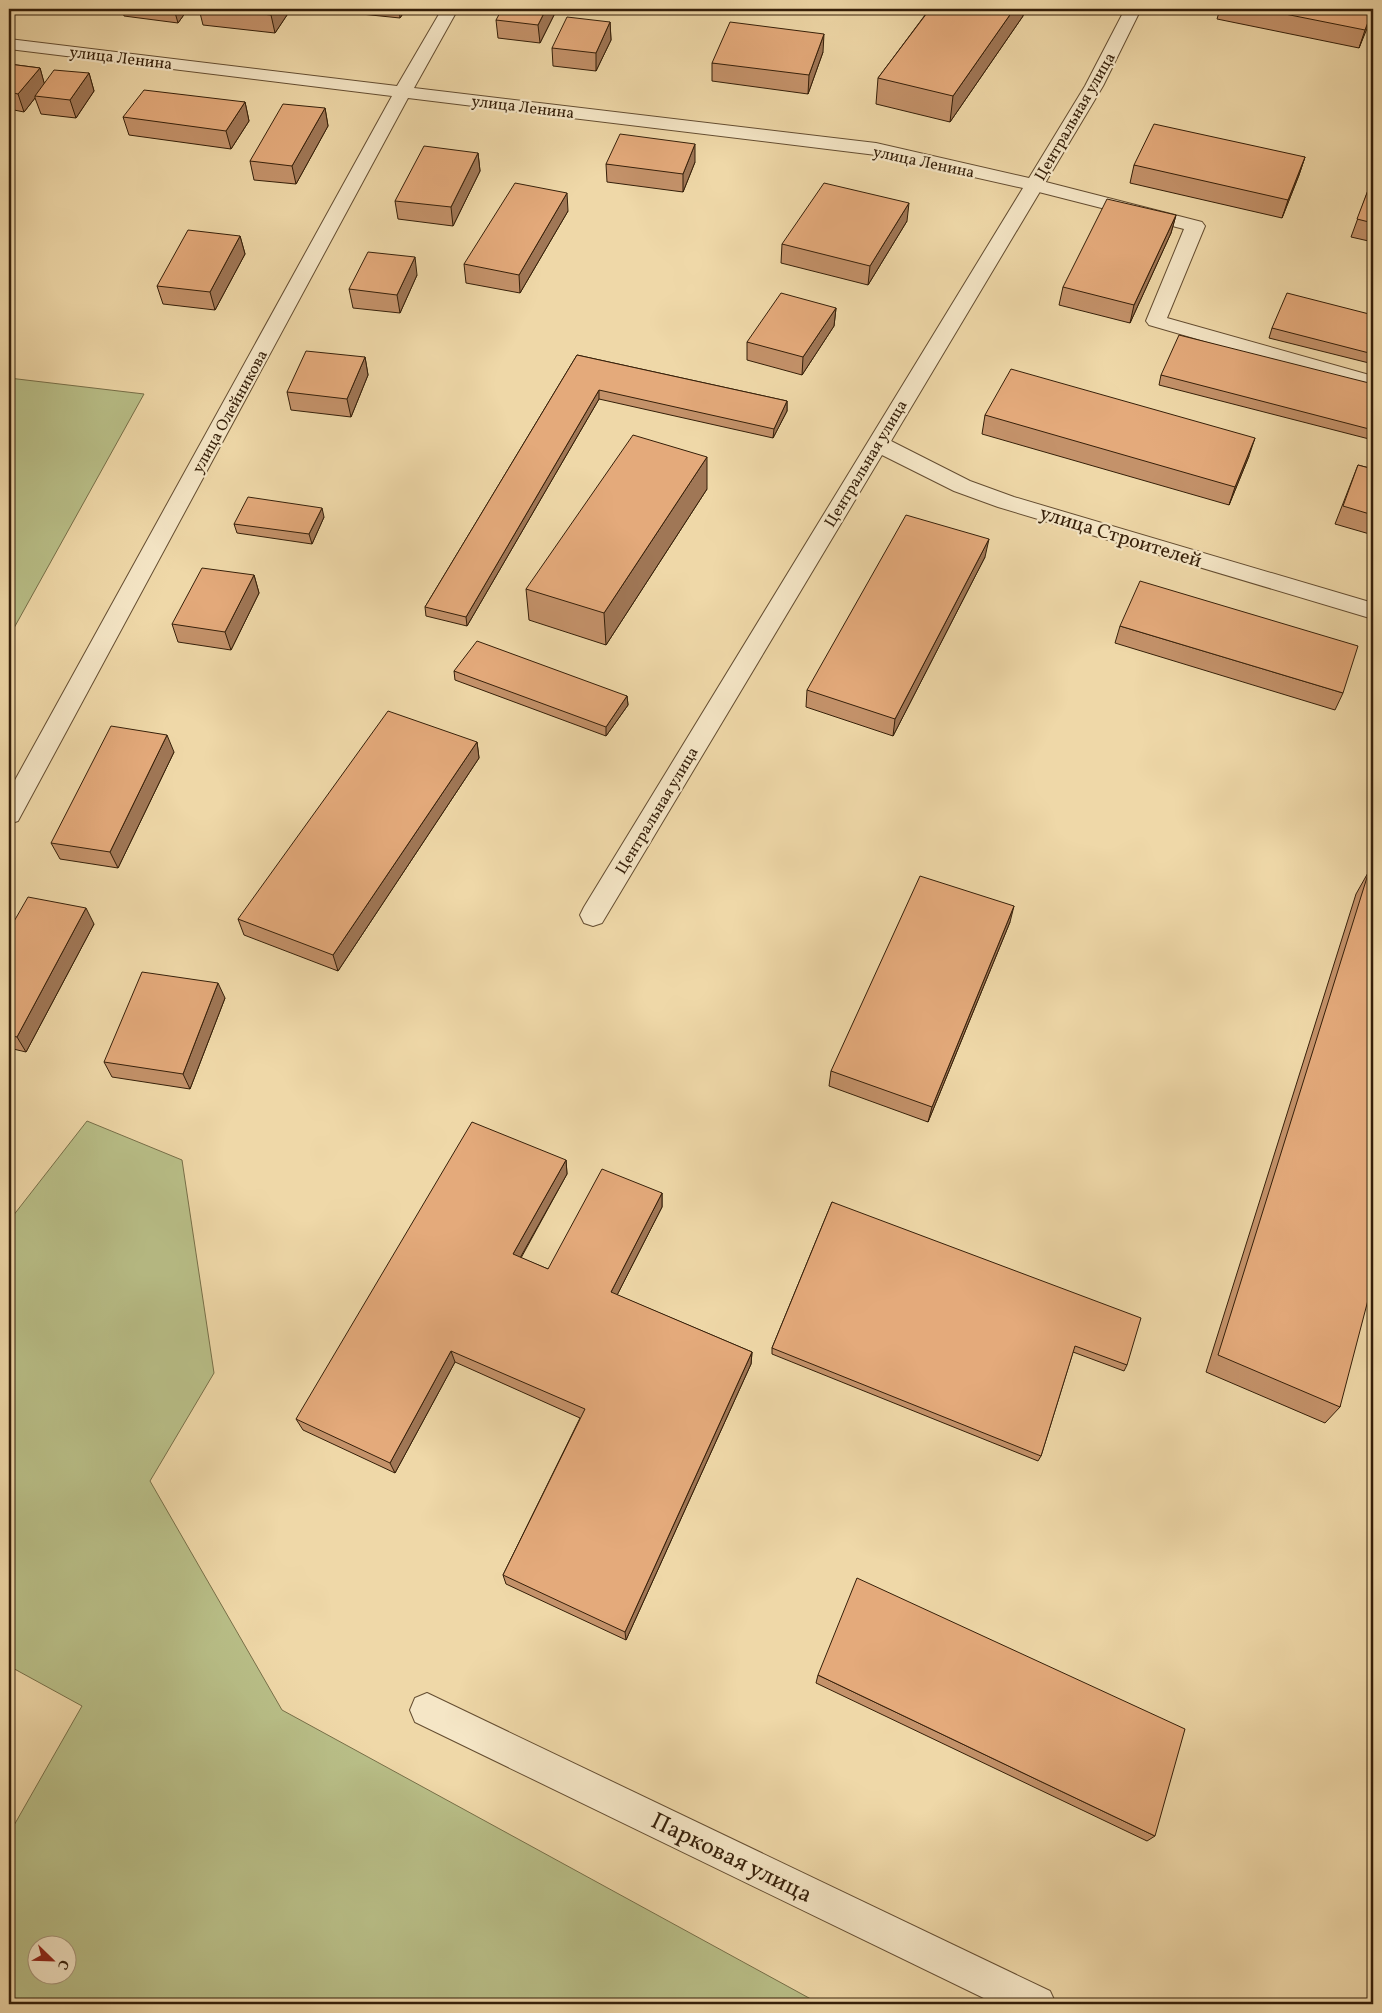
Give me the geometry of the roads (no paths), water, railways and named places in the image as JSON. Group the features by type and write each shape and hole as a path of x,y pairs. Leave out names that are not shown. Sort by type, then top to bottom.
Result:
{"street":[{"name":"улица Олейникова","path":"9,814 450,9"},
{"name":"Центральная улица","path":"593,915 1094,86 1133,9"},
{"name":"улица Ленина","path":"9,44 876,149 1034,185 1195,226 1156,321 1373,383"},
{"name":"улица Строителей","path":"877,443 962,486 1006,502 1373,612"},
{"name":"Парковая улица","path":"427,1710 1037,2004"}]}
